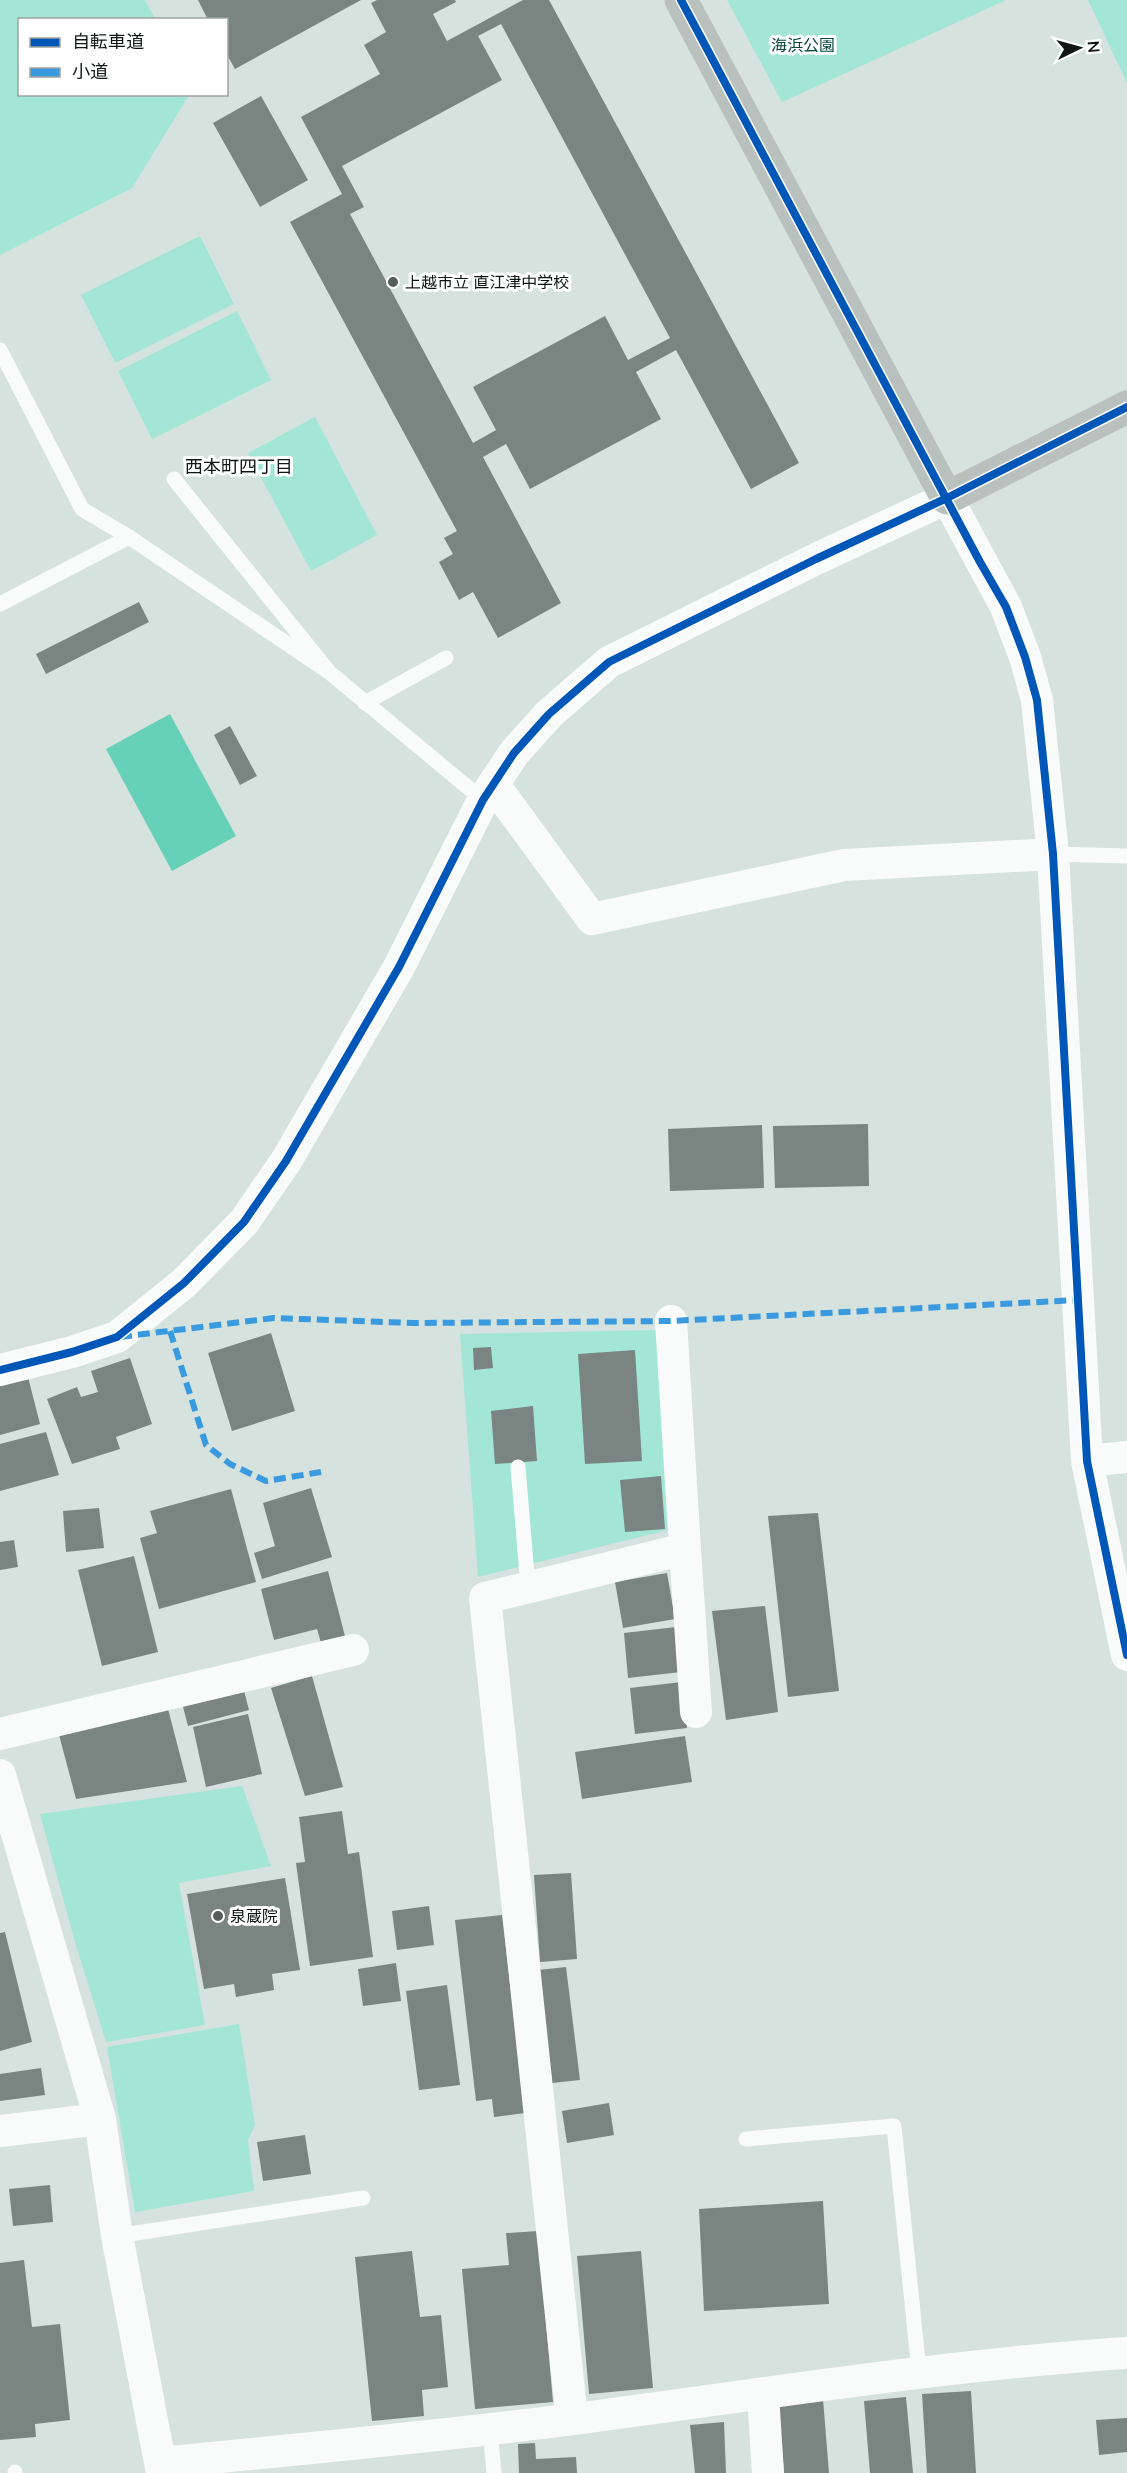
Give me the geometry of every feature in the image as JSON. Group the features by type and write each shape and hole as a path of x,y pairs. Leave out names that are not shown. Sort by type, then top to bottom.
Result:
{"street":[{"path":"681,0 1006,607 1025,657 1037,700 1053,854 1087,1461 1127,1655"},
{"path":"0,1370 72,1352 117,1337 184,1283 244,1222 286,1161 399,967 489,793 514,753 549,714 609,662 816,559 947,498 1127,407"},
{"path":"489,793 592,919 844,865 1053,854"},
{"path":"671,1321 696,1712"},
{"path":"1087,1461 1127,1457"},
{"path":"572,2419 485,1598 685,1549"},
{"path":"0,1734 353,1650"},
{"path":"0,1775 100,2119 117,2236 161,2468 572,2419 919,2372 1047,2358 1127,2353"},
{"path":"0,2131 100,2119"},
{"path":"763,2394 768,2473"}],"lane":[{"path":"0,350 82,509 129,537 329,672 364,703 489,793"},
{"path":"174,479 329,672"},
{"path":"0,604 129,537"},
{"path":"364,703 446,658"},
{"path":"1053,854 1127,856"},
{"path":"518,1467 528,1587"},
{"path":"746,2139 894,2126 919,2372"},
{"path":"117,2236 363,2198"},
{"path":"490,2429 494,2473"}],"green space":[{"path":"0,0 145,0 154,18 18,18 18,96 188,96 132,188 0,255"},
{"name":"海浜公園","path":"727,0 1006,0 782,102"},
{"path":"1088,0 1127,0 1127,83"},
{"path":"200,236 234,304 115,363 81,295"},
{"path":"237,311 271,380 152,439 118,371"},
{"path":"315,417 377,535 311,571 248,453"},
{"path":"660,1330 672,1529 478,1577 460,1334"},
{"path":"242,1786 271,1866 179,1883 205,2025 106,2042 75,1942 40,1814"},
{"path":"239,2024 255,2125 248,2140 254,2191 135,2212 107,2047"}],"shaded area":[{"path":"170,714 236,836 172,871 106,749"}],"building":[{"path":"198,0 361,0 235,69 228,57 228,18 207,18"},
{"path":"377,0 455,0 456,2 433,14 447,41 523,0 549,0 799,463 751,489 676,350 636,372 661,419 530,489 506,444 483,457 561,603 498,638 473,592 459,600 439,562 453,554 444,538 457,531 290,222 342,194 301,117 380,74 364,45 386,32 371,3","holes":["501,24 670,338 628,360 605,316 473,387 496,430 473,443 350,214 364,207 342,166 502,80 478,36"]},
{"path":"261,96 308,180 260,207 213,123"},
{"path":"139,602 149,622 46,674 36,654"},
{"path":"230,726 257,776 240,785 214,735"},
{"path":"868,1124 869,1186 775,1188 773,1126"},
{"path":"762,1125 764,1188 670,1191 668,1129"},
{"path":"271,1333 295,1411 232,1431 208,1353"},
{"path":"491,1347 493,1368 474,1370 473,1348"},
{"path":"635,1350 642,1461 585,1464 578,1354"},
{"path":"130,1358 152,1424 116,1437 120,1449 72,1464 47,1399 77,1387 81,1397 98,1392 91,1371"},
{"path":"28,1377 40,1424 0,1435 0,1384"},
{"path":"533,1406 537,1461 495,1464 491,1411"},
{"path":"46,1432 59,1475 0,1491 0,1444"},
{"path":"661,1476 665,1529 625,1532 620,1480"},
{"path":"311,1488 332,1557 262,1579 254,1553 275,1546 263,1503"},
{"path":"231,1489 256,1582 159,1609 140,1538 157,1533 150,1511"},
{"path":"99,1508 104,1548 66,1552 63,1511"},
{"path":"818,1513 839,1691 788,1697 768,1516"},
{"path":"14,1540 18,1567 0,1570 0,1542"},
{"path":"134,1556 158,1652 102,1666 78,1570"},
{"path":"328,1571 345,1636 321,1643 317,1629 274,1640 261,1589"},
{"path":"667,1573 675,1619 623,1628 615,1582"},
{"path":"765,1606 778,1712 726,1720 712,1611"},
{"path":"676,1627 681,1672 628,1678 624,1633"},
{"path":"312,1676 343,1787 305,1796 271,1688"},
{"path":"682,1682 687,1728 635,1734 630,1688"},
{"path":"242,1683 249,1710 188,1726 181,1699"},
{"path":"167,1705 187,1782 76,1799 58,1731"},
{"path":"248,1714 262,1774 206,1787 193,1727"},
{"path":"685,1736 692,1782 582,1799 575,1752"},
{"path":"342,1811 348,1854 359,1852 373,1957 310,1966 296,1863 305,1862 299,1817"},
{"path":"571,1873 577,1959 540,1962 534,1875"},
{"path":"285,1878 300,1970 272,1974 274,1990 236,1997 234,1984 204,1989 187,1894"},
{"path":"429,1906 434,1945 397,1950 392,1911"},
{"path":"502,1915 525,2113 494,2117 492,2099 476,2101 455,1920"},
{"path":"5,1932 32,2042 0,2051 0,1933"},
{"path":"396,1963 401,2001 363,2006 358,1969"},
{"path":"566,1967 580,2080 552,2083 538,1970"},
{"path":"447,1985 460,2085 419,2090 406,1991"},
{"path":"41,2068 45,2095 0,2101 0,2074"},
{"path":"609,2103 614,2135 567,2143 562,2111"},
{"path":"305,2135 311,2174 263,2181 257,2142"},
{"path":"50,2185 53,2222 13,2226 9,2189"},
{"path":"823,2201 829,2304 704,2311 699,2209"},
{"path":"538,2231 553,2402 475,2409 462,2269 509,2265 506,2233"},
{"path":"412,2251 420,2317 441,2315 448,2387 422,2390 424,2416 372,2421 355,2257"},
{"path":"641,2251 653,2388 589,2394 577,2256"},
{"path":"24,2260 32,2327 60,2324 70,2420 35,2424 36,2437 0,2440 0,2263"},
{"path":"971,2391 976,2473 927,2473 922,2394"},
{"path":"906,2397 913,2473 870,2473 864,2401"},
{"path":"823,2399 829,2473 784,2473 778,2403"},
{"path":"1127,2418 1127,2452 1099,2455 1096,2420"},
{"path":"724,2422 726,2473 695,2473 690,2425"},
{"path":"535,2443 536,2459 576,2457 577,2473 519,2473 518,2444"}],"marked path":[{"path":"120,1337 274,1318 413,1323 671,1321 1078,1300"},
{"path":"170,1331 206,1445 230,1464 266,1481 321,1472"}],"cycle path":[{"path":"681,0 1006,607 1025,657 1037,700 1053,854 1087,1461 1127,1655"},
{"path":"0,1370 72,1352 117,1337 184,1283 244,1222 286,1161 399,967 483,800 514,753 549,714 609,662 816,559 947,498 1127,407"}],"place":[{"name":"上越市立 直江津中学校","path":"393,282"},
{"name":"泉蔵院","path":"218,1916"}],"district":[{"name":"西本町四丁目","path":"239,467"}]}
